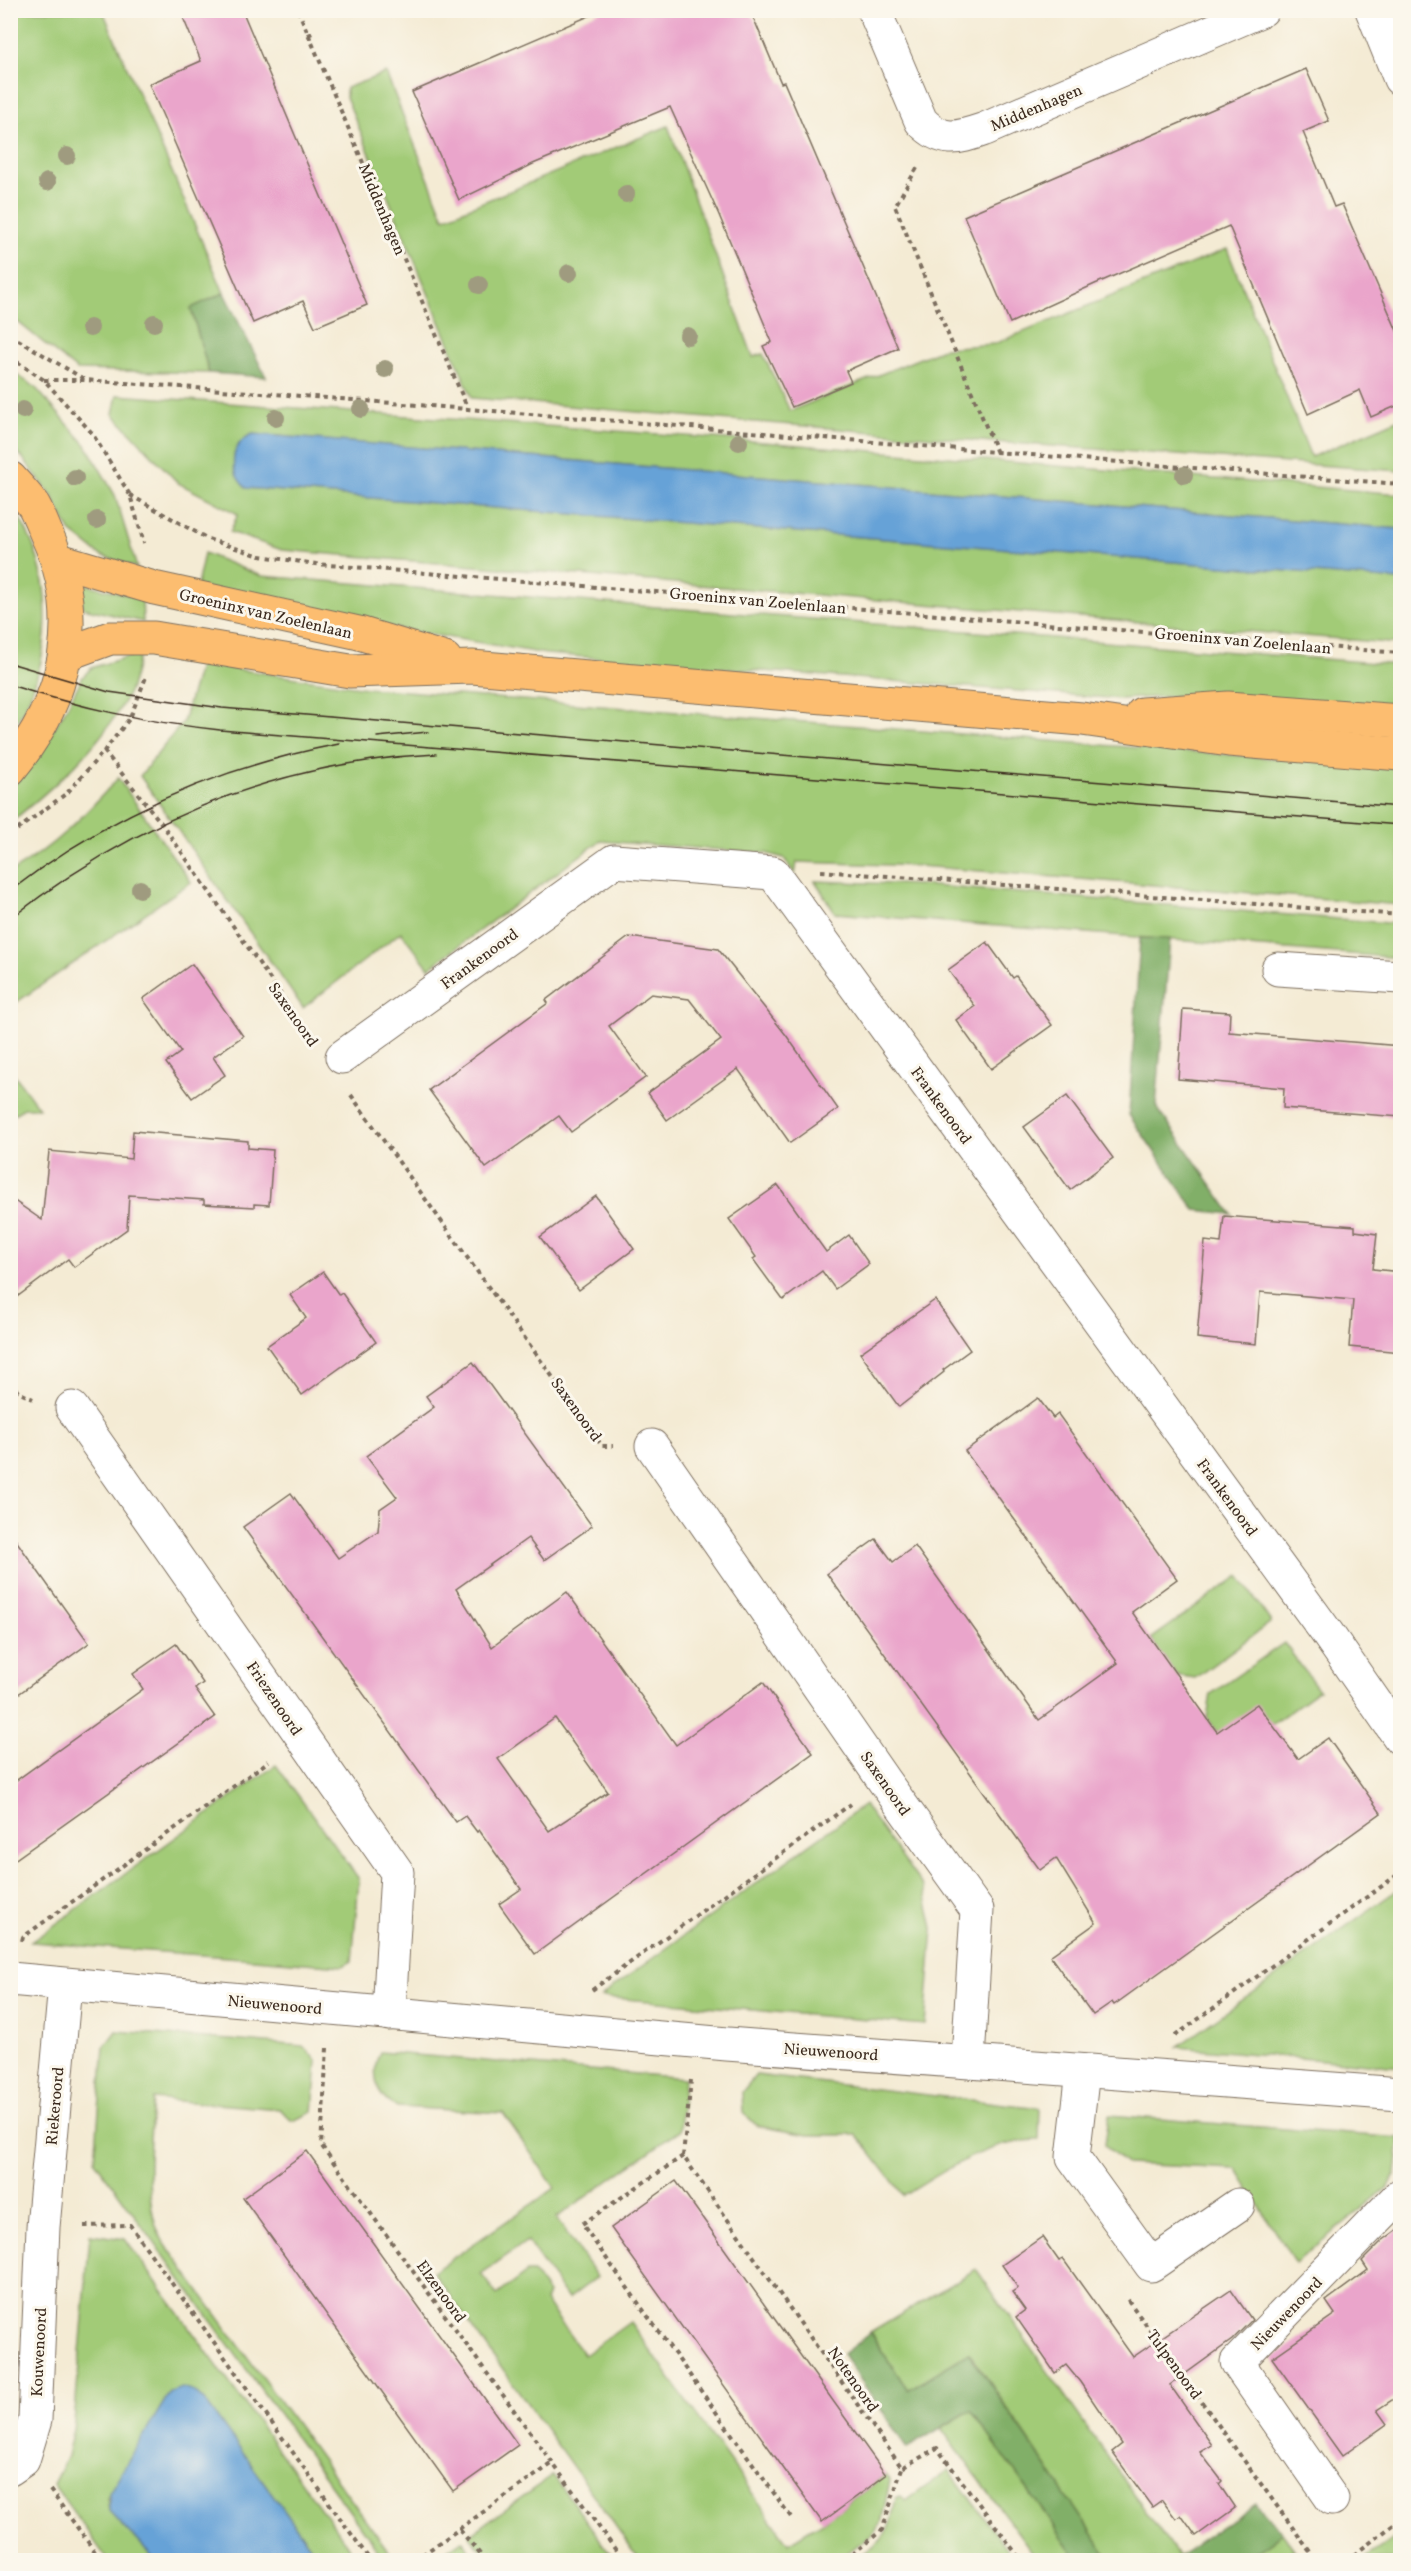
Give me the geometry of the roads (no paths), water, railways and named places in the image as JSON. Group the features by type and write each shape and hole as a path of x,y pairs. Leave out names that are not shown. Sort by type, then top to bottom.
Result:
{"main road":[{"path":"10,478 34,507 59,560 67,606 66,654 54,699 32,743 10,769"},
{"name":"Groeninx van Zoelenlaan","path":"59,560 154,588 359,633 472,667"},
{"name":"Groeninx van Zoelenlaan","path":"66,654 110,638 154,638 350,671 472,667 1082,719 1229,740 1401,754"},
{"name":"Groeninx van Zoelenlaan","path":"1082,719 1228,708 1401,721"}],"street":[{"name":"Middenhagen","path":"874,10 921,121 936,134 953,139 985,129 1262,10"},
{"path":"1372,10 1401,79"},
{"name":"Frankenoord","path":"344,1072 614,861 773,873 1316,1617 1401,1738"},
{"path":"1278,969 1401,977"},
{"name":"Friezenoord","path":"72,1408 397,1872 389,2014"},
{"name":"Saxenoord","path":"652,1446 884,1781 977,1910 968,2060"},
{"name":"Nieuwenoord","path":"10,1979 695,2041 1401,2094"},
{"name":"Riekeroord","path":"43,2227 65,1985"},
{"path":"1083,2071 1073,2157 1151,2265 1238,2205"},
{"name":"Nieuwenoord","path":"1332,2499 1237,2362 1401,2195"},
{"name":"Kouwenoord","path":"17,2465 35,2420 43,2227"}],"water":[{"path":"253,434 1400,529 1400,580 246,488 236,474 234,458 239,444"},
{"path":"182,2388 195,2392 208,2405 320,2560 155,2560 109,2511 109,2493 170,2392"}],"tram line":[{"path":"10,663 109,692 222,708 1400,807"},
{"path":"10,685 114,713 220,730 1400,825"},
{"path":"377,737 428,732"},
{"path":"10,891 85,840 166,798 251,766 339,744"},
{"path":"10,919 58,884 107,853 158,826 210,803 264,784 320,769 377,759 436,754"}]}
